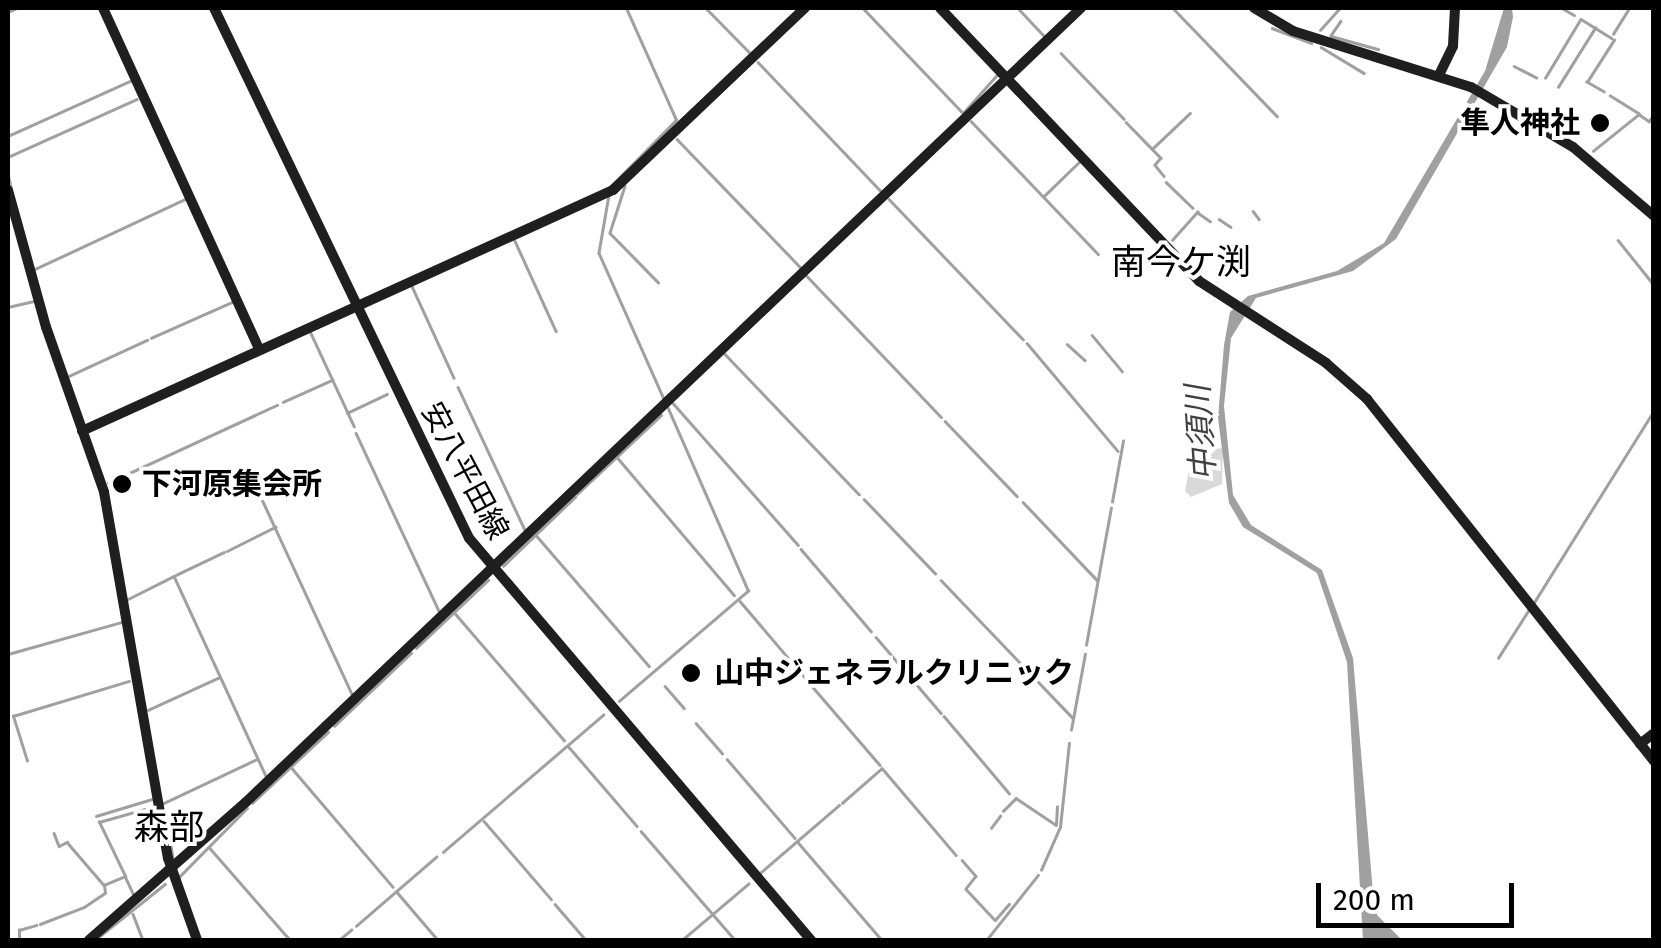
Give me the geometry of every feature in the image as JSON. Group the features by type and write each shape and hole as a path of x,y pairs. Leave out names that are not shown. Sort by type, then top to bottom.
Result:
{"street":[{"path":"102,8 259,348"},
{"name":"安八平田線","path":"214,8 441,490 491,568 810,940"},
{"path":"82,431 609,190 805,8"},
{"path":"940,8 1199,280 1238,310 1326,363 1366,399 1654,760"},
{"path":"88,940 172,872 1081,8"},
{"path":"1254,8 1293,31 1440,75 1486,94 1573,146 1654,216"},
{"path":"1440,75 1453,46 1455,8"},
{"path":"8,190 104,492 172,872 196,940"},
{"path":"1640,744 1654,733"}],"shaded area":[{"path":"1504,8 1512,8 1513,17 1507,47 1396,239 1353,271 1256,298 1231,338 1224,406 1233,495 1251,525 1322,570 1353,658 1373,893 1377,915 1402,940 1363,940 1347,662 1317,573 1243,527 1229,503 1218,418 1224,345 1230,312 1248,296 1337,271 1384,243 1485,71"},
{"path":"1223,448 1222,484 1191,497 1185,491 1193,450"}],"waterway":[{"path":"8,12 17,8"},
{"path":"610,187 676,120 626,8"},
{"path":"706,8 750,53"},
{"path":"863,8 963,113 996,76"},
{"path":"1018,8 1043,35"},
{"path":"1173,8 1277,116"},
{"path":"1320,30 1340,8"},
{"path":"1562,8 1574,15"},
{"path":"1613,34 1629,8"},
{"path":"1581,19 1611,38"},
{"path":"1545,78 1580,20"},
{"path":"1341,21 1331,36 1378,49"},
{"path":"1272,28 1311,43"},
{"path":"1558,87 1595,28"},
{"path":"1604,92 1587,82 1614,40"},
{"path":"1321,47 1364,73"},
{"path":"1061,53 1124,119"},
{"path":"758,62 880,190"},
{"path":"1514,66 1536,77"},
{"path":"8,136 132,80"},
{"path":"1593,151 1639,114 1610,96"},
{"path":"8,157 137,99"},
{"path":"1152,149 1190,113"},
{"path":"1640,115 1649,121 1654,114"},
{"path":"971,121 1098,254"},
{"path":"1126,122 1161,158 1155,165 1164,176"},
{"path":"677,139 801,268"},
{"path":"1043,197 1079,162"},
{"path":"8,174 11,187"},
{"path":"1166,182 1193,208"},
{"path":"625,186 610,233 658,282"},
{"path":"609,195 599,253 663,397"},
{"path":"35,269 185,199"},
{"path":"889,199 1023,339"},
{"path":"1253,211 1259,219"},
{"path":"1172,240 1197,212 1210,221"},
{"path":"1219,219 1231,227"},
{"path":"1618,240 1654,285"},
{"path":"515,241 556,331"},
{"path":"806,275 941,417"},
{"path":"411,284 454,378"},
{"path":"8,307 33,301"},
{"path":"151,338 232,302"},
{"path":"310,331 354,426"},
{"path":"1092,335 1122,371"},
{"path":"69,376 147,340"},
{"path":"1027,343 1118,451"},
{"path":"1067,344 1085,360"},
{"path":"725,354 859,494"},
{"path":"283,402 332,380"},
{"path":"458,387 525,530"},
{"path":"347,413 387,394"},
{"path":"673,403 798,545"},
{"path":"108,483 277,405"},
{"path":"619,701 748,591 668,409"},
{"path":"1533,604 1654,410"},
{"path":"577,494 661,415"},
{"path":"945,421 1017,496"},
{"path":"356,433 440,613"},
{"path":"1112,502 1123,441"},
{"path":"617,457 734,595"},
{"path":"254,482 352,694"},
{"path":"503,566 575,497"},
{"path":"864,499 935,573"},
{"path":"1023,502 1097,580"},
{"path":"1086,645 1111,508"},
{"path":"227,551 275,527"},
{"path":"536,535 649,666"},
{"path":"801,549 871,631"},
{"path":"176,575 224,552"},
{"path":"128,599 174,576 266,776"},
{"path":"416,648 488,580"},
{"path":"941,580 1073,718"},
{"path":"740,601 807,680"},
{"path":"1498,658 1528,611"},
{"path":"454,612 564,740"},
{"path":"8,654 122,622"},
{"path":"876,637 941,713"},
{"path":"334,726 411,653"},
{"path":"1071,730 1085,654"},
{"path":"148,710 218,678"},
{"path":"27,761 13,716 129,681"},
{"path":"665,686 684,708"},
{"path":"812,686 880,765"},
{"path":"443,852 603,715"},
{"path":"944,716 1009,793"},
{"path":"696,723 722,753"},
{"path":"252,803 328,732"},
{"path":"1041,870 1060,827 1069,743"},
{"path":"569,747 637,826"},
{"path":"164,803 257,759"},
{"path":"727,759 795,838"},
{"path":"291,767 393,887"},
{"path":"882,768 956,855"},
{"path":"842,803 881,769"},
{"path":"1003,811 1016,798 1056,825 1057,807"},
{"path":"96,816 152,799"},
{"path":"760,873 839,805"},
{"path":"40,924 84,907 105,893 104,885 125,876 99,822 152,807 157,825"},
{"path":"178,878 247,808"},
{"path":"991,828 1000,816"},
{"path":"484,821 551,899"},
{"path":"641,831 735,940"},
{"path":"54,833 59,846 67,842 103,884"},
{"path":"170,839 173,857"},
{"path":"797,841 882,940"},
{"path":"209,847 290,940"},
{"path":"356,926 436,857"},
{"path":"962,860 976,876 966,889 995,920 1009,904"},
{"path":"988,938 1038,875"},
{"path":"125,876 134,895"},
{"path":"100,936 165,884"},
{"path":"682,940 748,884"},
{"path":"397,892 438,940"},
{"path":"555,904 586,940"},
{"path":"133,914 143,940"},
{"path":"19,940 19,930 36,925"},
{"path":"339,940 351,930"}],"place":[{"name":"隼人神社","path":"1600,123"},
{"name":"下河原集会所","path":"122,484"},
{"name":"山中ジェネラルクリニック","path":"691,673"}],"district":[{"name":"南今ケ渕","path":"1181,262"},
{"name":"森部","path":"169,827"}],"water label":[{"name":"中須川","path":"1201,433"}]}
